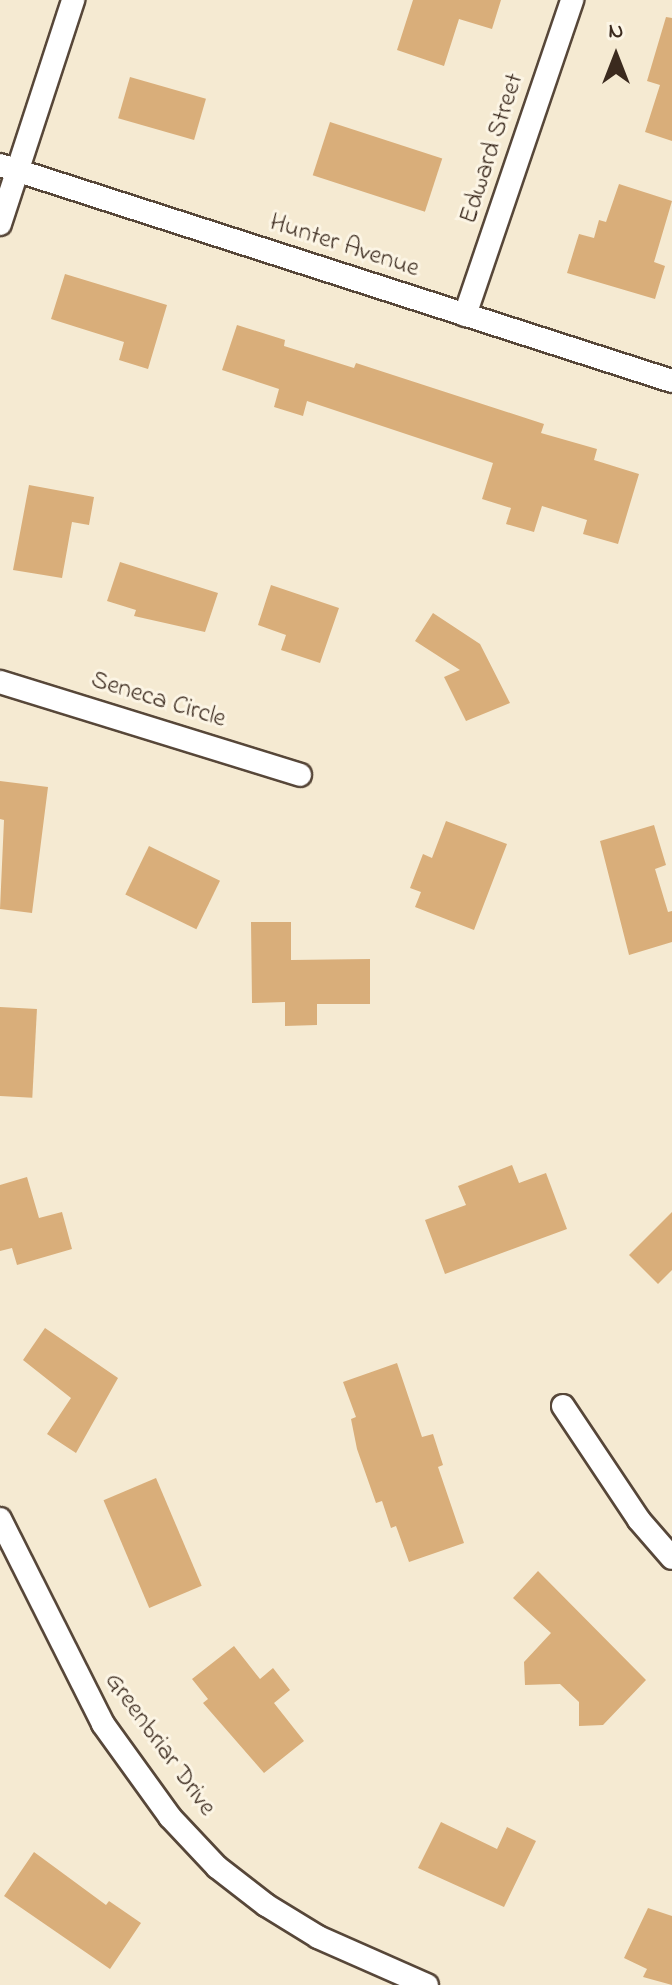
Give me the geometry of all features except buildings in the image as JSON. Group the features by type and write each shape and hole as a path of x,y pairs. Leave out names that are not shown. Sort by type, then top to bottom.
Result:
{"street":[{"path":"0,224 9,168 73,0"},
{"name":"Edward Street","path":"465,315 572,0"},
{"name":"Hunter Avenue","path":"9,168 672,381"},
{"name":"Seneca Circle","path":"0,682 300,775"},
{"path":"563,1406 639,1520 672,1558"},
{"name":"Greenbriar Drive","path":"0,1519 77,1678 170,1817 217,1867 266,1905 318,1937 427,1985"}]}
